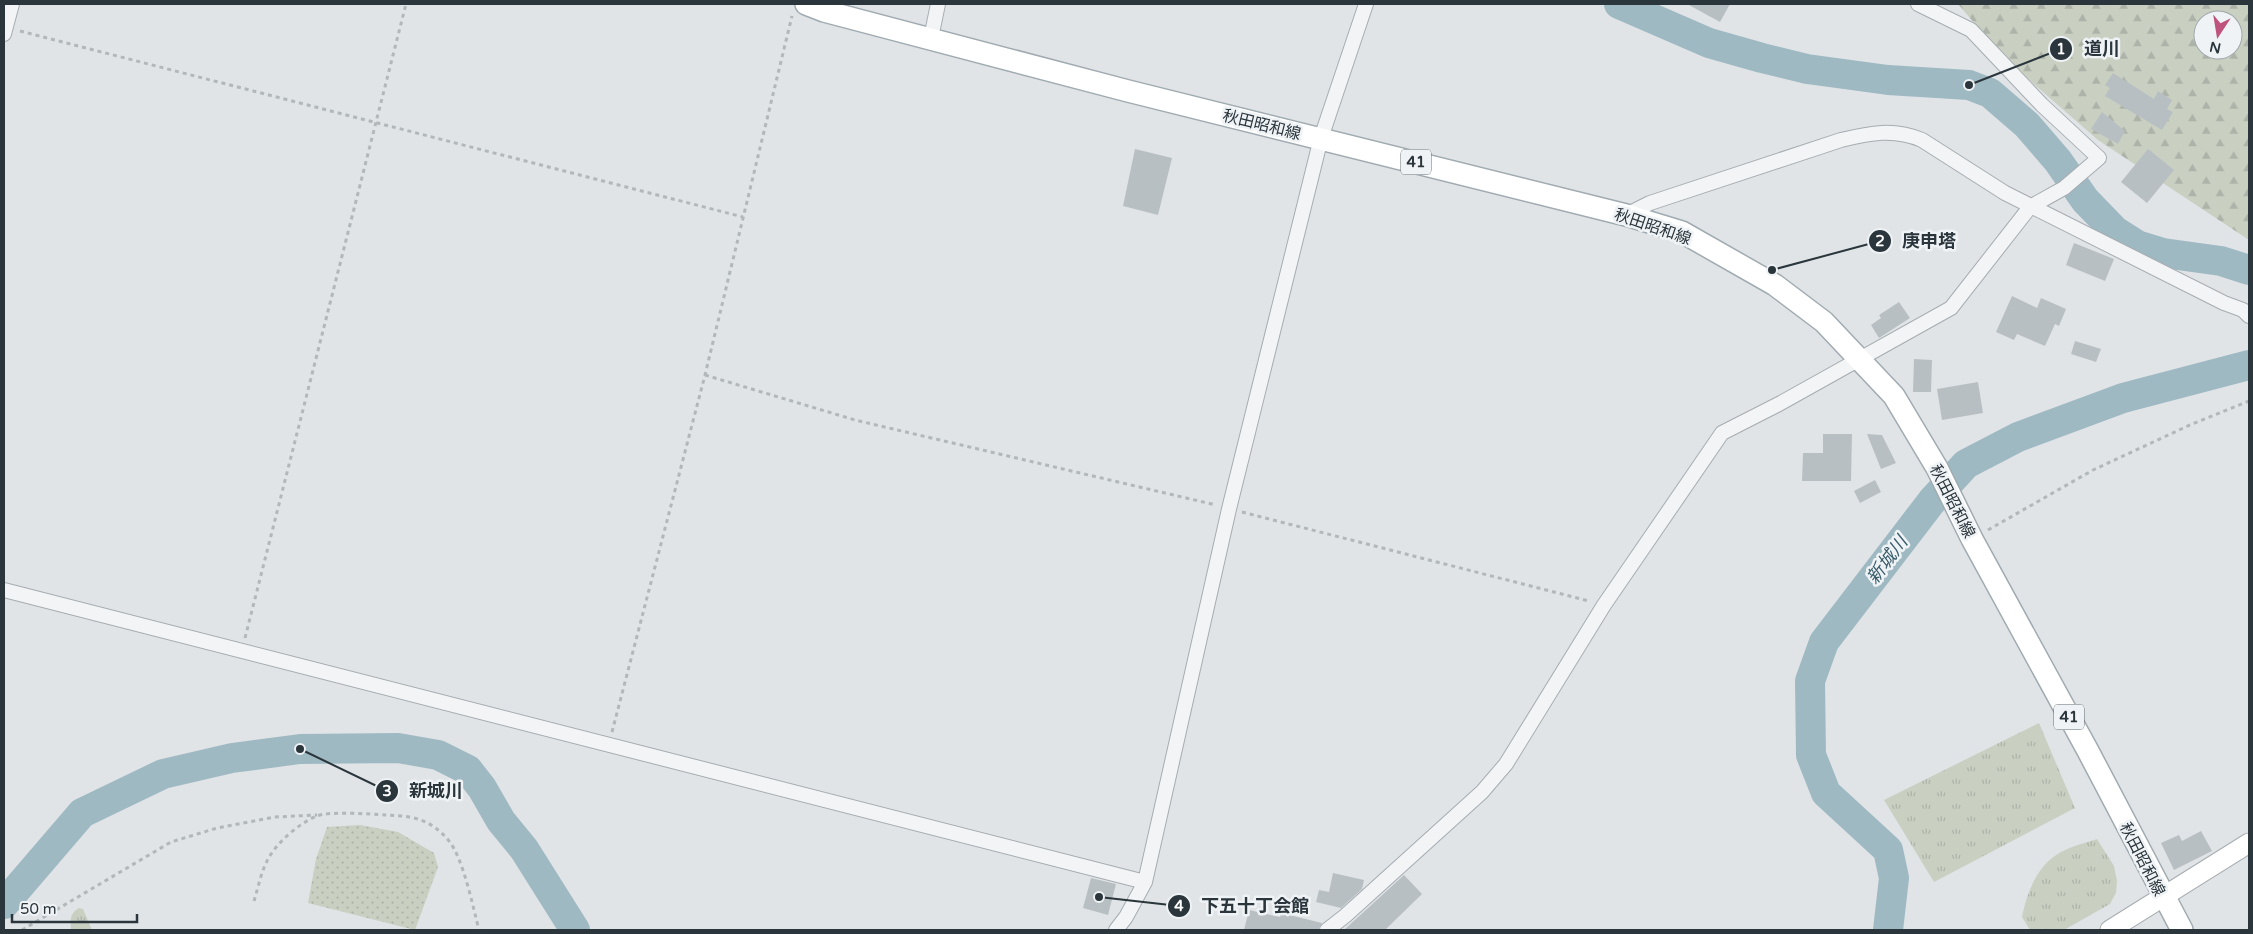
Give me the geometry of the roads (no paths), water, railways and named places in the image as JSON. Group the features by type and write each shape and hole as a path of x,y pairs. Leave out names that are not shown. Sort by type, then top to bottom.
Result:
{"main road":[{"name":"秋田昭和線","path":"800,9 824,11 1055,72 1626,215 1682,232 1775,285 1824,322 1894,396 1937,468 1972,539 2088,751 2163,898 2182,930"},
{"path":"2110,930 2249,843"}],"street":[{"path":"5,31 12,4"},
{"path":"931,38 938,4"},
{"path":"1116,930 1126,917 1145,882 1229,509 1321,138 1366,4"},
{"path":"1327,930 1345,916 1482,792 1506,764 1604,605 1722,433 1779,404 1858,358 1951,308 2030,207 2064,188 2099,158 2042,105 1971,30 1918,4"},
{"path":"1626,215 1650,203 1841,140 1869,133 1894,131 1922,140 2030,207 2243,310 2249,316"},
{"path":"4,590 1145,882"}],"waterway":[{"path":"1619,4 1709,43 1807,69 1888,80 1969,85 1990,93 2027,125 2058,161 2085,200 2115,231 2137,245 2163,253 2221,261 2249,270"},
{"name":"新城川","path":"1888,930 1894,878 1888,850 1826,793 1811,755 1810,681 1824,642 1932,501 1966,464 2018,437 2123,398 2249,365"},
{"name":"新城川","path":"4,904 82,813 163,774 232,758 300,749 398,748 438,755 468,770 482,788 501,821 524,849 575,930"}],"place":[{"name":"道川","path":"1969,85"},
{"name":"庚申塔","path":"1772,270"},
{"name":"新城川","path":"300,749"},
{"name":"下五十丁会館","path":"1099,897"}]}
